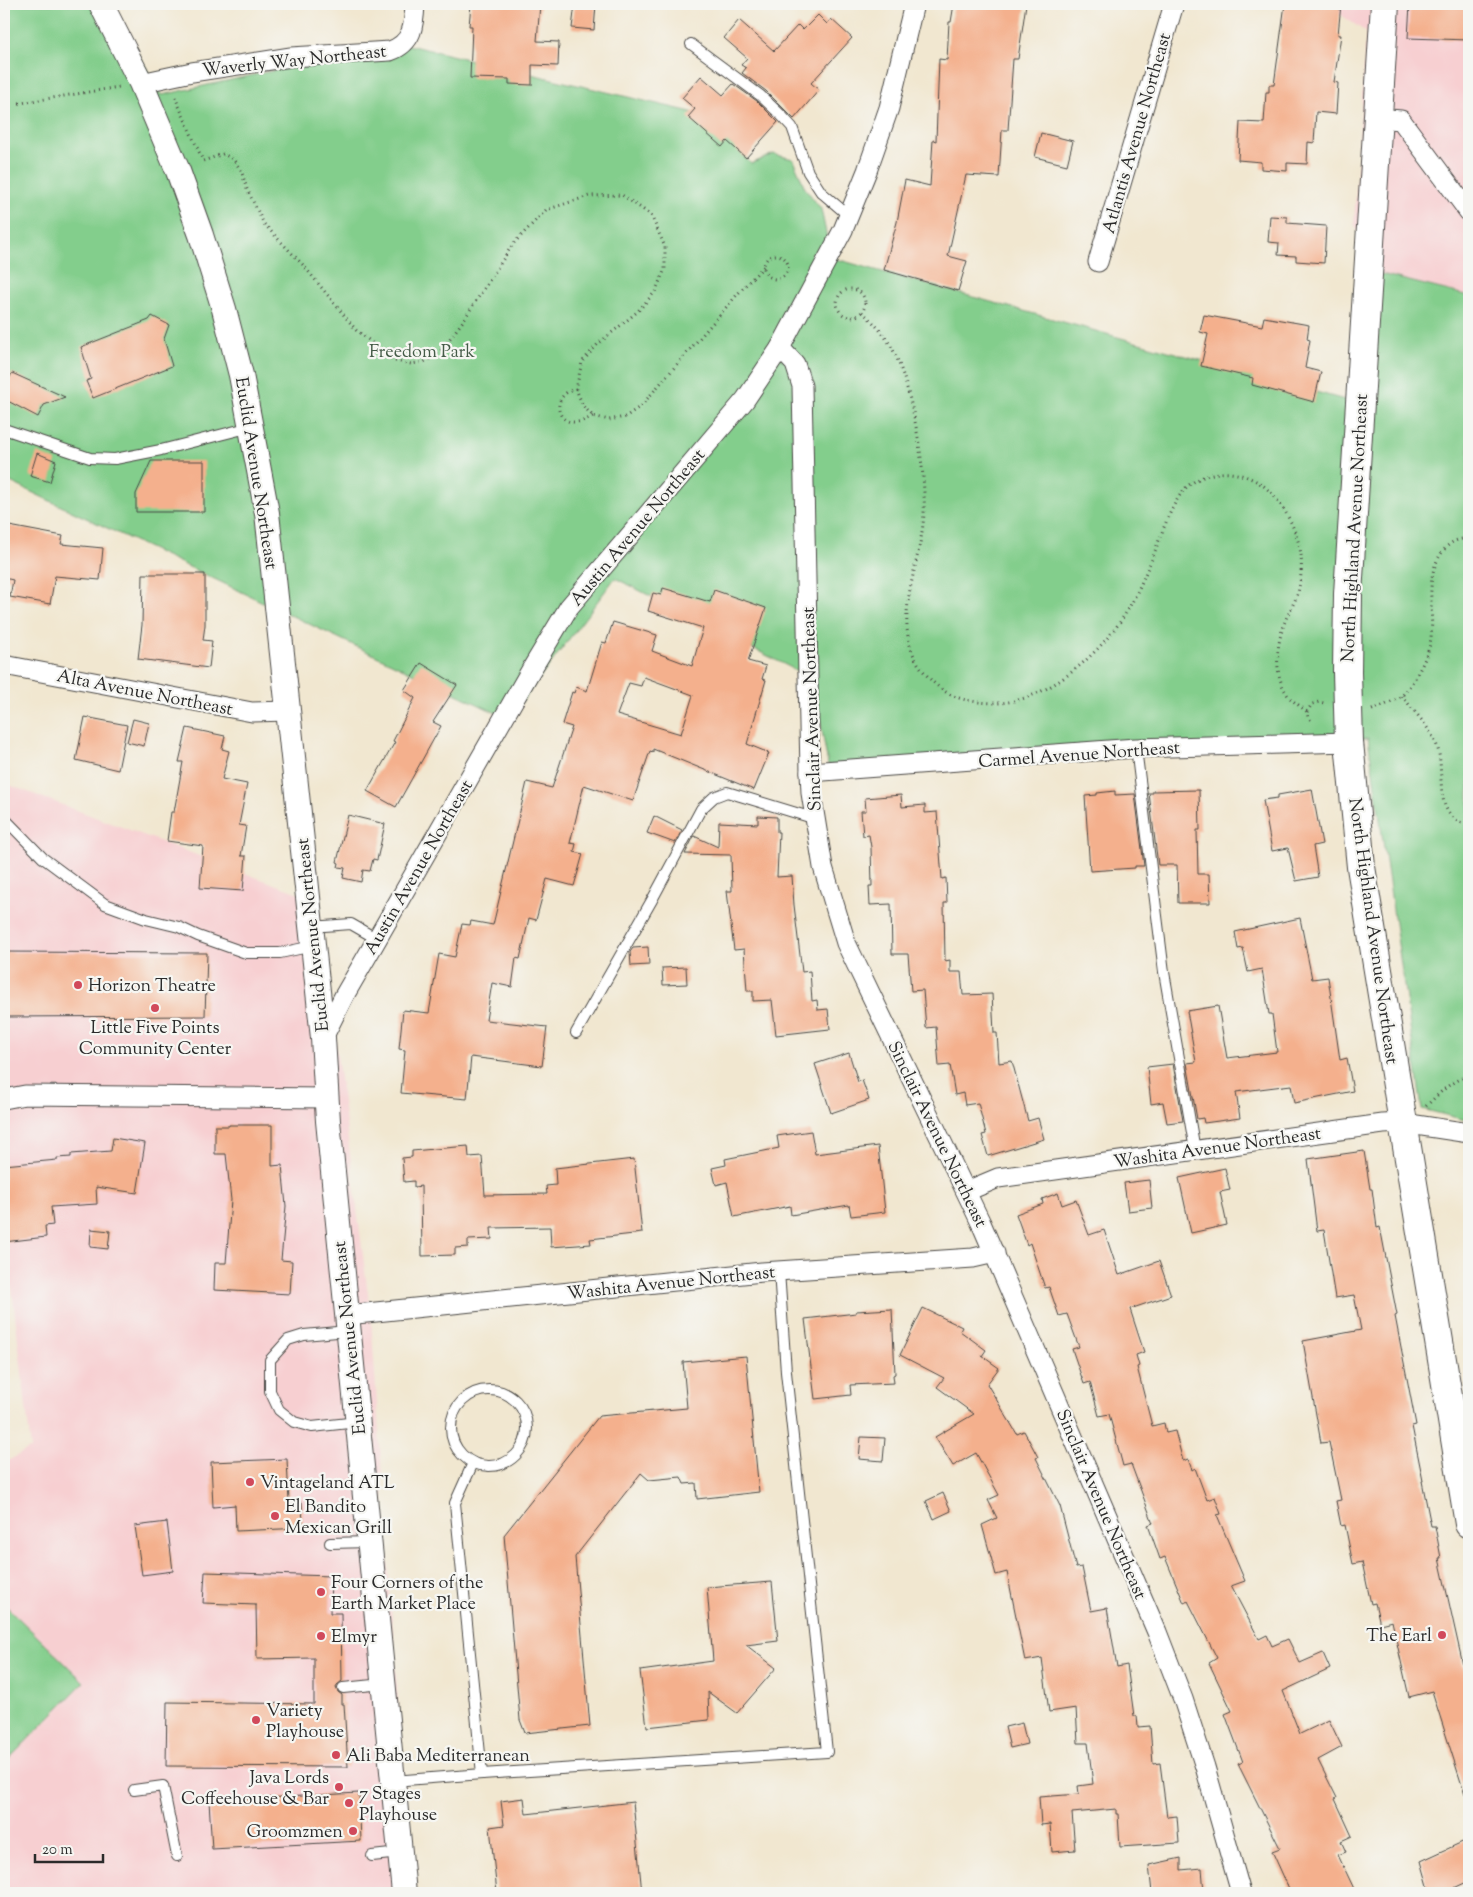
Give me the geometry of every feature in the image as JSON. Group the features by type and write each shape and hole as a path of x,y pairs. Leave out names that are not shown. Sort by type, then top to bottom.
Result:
{"main road":[{"name":"North Highland Avenue Northeast","path":"1385,4 1348,594 1346,672 1339,712 1349,742 1361,867 1469,1524"}],"street":[{"name":"Euclid Avenue Northeast","path":"101,4 141,83 178,171 201,235 224,309 241,375 267,513 323,1038 326,1098 404,1893"},
{"name":"Waverly Way Northeast","path":"141,83 192,72 291,57 390,51 398,48 408,40 414,23 415,4"},
{"name":"Austin Avenue Northeast","path":"323,1038 376,939 569,606 745,400 780,348 849,216 867,171 888,108 914,4"},
{"name":"Atlantis Avenue Northeast","path":"1098,262 1174,4"},
{"path":"1378,118 1401,120 1469,212"},
{"name":"Sinclair Avenue Northeast","path":"780,348 795,364 802,386 810,772 823,867 846,943 967,1191 995,1253 1157,1632 1183,1699 1205,1767 1241,1893"},
{"name":"Alta Avenue Northeast","path":"4,665 252,712 288,711"},
{"name":"Carmel Avenue Northeast","path":"810,772 1136,748 1349,742"},
{"path":"4,1100 25,1095 326,1098"},
{"name":"Washita Avenue Northeast","path":"967,1191 998,1178 1374,1125 1403,1123 1469,1133"},
{"name":"Washita Avenue Northeast","path":"348,1323 778,1271 973,1258 995,1253"}],"lane":[{"path":"691,44 761,96 781,115 792,127 808,172 821,192 849,216"},
{"path":"4,429 90,458 115,459 161,450 251,427"},
{"path":"1136,748 1164,972 1195,1150"},
{"path":"576,1033 652,900 701,809 714,797 727,792 816,819"},
{"path":"4,818 43,858 105,904 146,919 179,927 198,936 246,952 280,953 312,937 351,924 376,939"},
{"path":"393,1781 827,1752 786,1372 778,1271"},
{"path":"348,1323 288,1340 270,1360 270,1392 279,1410 294,1422 312,1427 358,1422"},
{"path":"481,1390 494,1390 514,1398 522,1408 528,1430 525,1443 518,1454 512,1460 500,1466 486,1467 472,1463 462,1456 454,1445 451,1434 452,1420 457,1408 466,1398 481,1390"},
{"path":"472,1463 455,1503 482,1774"},
{"path":"330,1543 370,1542"},
{"path":"343,1688 383,1684"},
{"path":"134,1790 163,1786 176,1856"},
{"path":"372,1856 400,1853"}],"path":[{"path":"4,102 21,103 141,83 175,96 203,161 222,154 234,159 242,170 247,189 264,224 304,266 356,330 395,361 411,364 424,362 439,353 463,321 514,244 546,210 589,196 622,195 652,215 666,247 665,269 655,292 637,312 598,344 582,362 576,389 582,406 593,416 609,420 625,417 641,406 770,257 778,255 787,262 788,272 782,278 773,279 766,273 764,266"},
{"path":"852,289 860,292 864,298 865,305 862,312 852,317 841,313 837,303 841,294 852,289"},
{"path":"862,312 876,324 891,347 905,382 916,424 923,483 924,523 906,619 911,649 924,673 945,693 967,702 1004,703 1037,694 1069,675 1104,642 1131,606 1175,503 1187,487 1210,473 1233,473 1257,482 1278,501 1290,521 1301,555 1299,590 1284,624 1276,653 1280,678 1289,697 1307,712 1310,721 1319,725 1339,712"},
{"path":"576,389 569,390 562,396 558,404 560,413 565,420 572,423 579,423 593,416"},
{"path":"1307,712 1312,704 1319,702 1339,712 1369,711 1402,696 1411,683 1429,646 1432,632 1431,585 1435,562 1447,545 1455,541 1469,539"},
{"path":"1402,696 1417,714 1436,744 1439,754 1444,807 1458,822 1469,824"},
{"path":"1426,1106 1450,1085 1469,1076"}],"shaded area":[{"path":"1325,4 1469,4 1469,296 1377,273 1354,223 1366,32"},
{"path":"4,783 317,900 371,1317 411,1893 4,1893 4,1463 31,1448 4,1223"}],"green space":[{"name":"Freedom Park","path":"4,4 109,4 162,95 400,43 708,116 751,164 773,154 793,159 805,188 821,209 830,252 836,259 1370,407 1377,273 1469,296 1469,1121 1422,1109 1368,738 828,765 813,679 615,578 509,719 4,479"},
{"path":"4,1604 84,1682 4,1764"}],"building":[{"path":"471,4 540,4 537,41 559,42 558,66 532,65 532,85 509,84 509,79 470,78 472,26 469,26"},
{"path":"575,4 596,4 594,30 572,28"},
{"path":"954,4 1026,4 1018,59 1013,59 1008,130 1002,130 999,177 966,175 948,256 967,261 958,291 884,270 897,222 905,180 930,186 933,140 936,141 939,59 947,60 949,22 951,22"},
{"path":"1285,4 1341,4 1338,35 1341,35 1334,82 1338,83 1336,114 1316,112 1314,143 1308,142 1307,164 1287,163 1287,171 1261,169 1261,162 1238,160 1240,122 1264,123 1266,92 1269,92 1269,85 1274,85"},
{"path":"1410,4 1469,4 1469,40 1408,38"},
{"path":"818,15 827,24 831,19 852,38 811,83 819,90 794,119 766,91 742,73 746,68 741,65 747,58 724,38 739,20 774,51 798,25 803,30"},
{"path":"701,76 723,95 733,84 757,101 778,122 746,158 727,141 722,147 688,117 695,109 682,98"},
{"path":"1041,133 1073,141 1067,165 1035,157"},
{"path":"1270,216 1287,217 1287,223 1326,226 1324,263 1296,261 1296,256 1278,255 1279,243 1268,242"},
{"path":"1204,315 1262,326 1264,317 1309,325 1307,339 1310,340 1305,368 1321,372 1314,402 1252,385 1253,378 1201,366 1208,334 1200,332"},
{"path":"152,316 169,325 164,339 172,366 93,398 86,381 91,379 81,347 149,320"},
{"path":"12,373 65,397 44,405 38,417 4,399 4,388"},
{"path":"37,453 56,461 50,482 30,476"},
{"path":"151,461 204,461 204,512 136,512 136,494"},
{"path":"4,525 63,536 61,544 103,548 100,580 55,576 50,604 10,597 13,580 4,578"},
{"path":"143,574 205,574 205,625 203,640 212,641 209,668 138,659 142,625"},
{"path":"663,588 710,602 714,590 766,608 748,661 766,666 762,679 766,680 747,744 769,753 754,790 653,749 653,752 650,751 633,801 584,785 570,843 576,844 574,852 583,854 574,886 547,879 536,920 529,918 520,959 516,958 512,987 492,983 486,1020 547,1027 542,1066 471,1057 467,1099 401,1093 405,1050 399,1049 403,1010 429,1013 439,954 455,957 462,924 470,925 471,921 493,925 527,782 552,788 572,727 562,724 572,692 574,693 576,687 587,691 602,642 606,643 613,622 657,635 652,651 692,666 703,628 648,611 653,593 661,595","holes":["644,677 693,695 681,734 617,715 629,683 641,686"]},
{"path":"421,663 457,685 433,722 441,726 396,807 367,791 395,742 393,741 415,698 404,690"},
{"path":"85,717 127,725 118,770 76,760"},
{"path":"133,719 149,723 144,746 127,742"},
{"path":"187,728 225,736 222,749 229,751 222,779 247,784 239,825 246,826 241,856 246,856 243,891 200,888 203,846 167,841 171,812 174,812 183,762 179,762"},
{"path":"1312,789 1322,844 1313,846 1318,877 1296,881 1288,848 1272,851 1263,800 1278,798 1278,795"},
{"path":"1199,790 1200,830 1197,830 1198,874 1209,874 1210,903 1178,903 1177,865 1158,865 1149,793 1153,793 1153,791"},
{"path":"1115,791 1115,795 1135,794 1144,866 1090,871 1085,796"},
{"path":"901,795 902,807 925,805 925,813 937,812 942,879 946,878 947,903 944,903 945,961 950,960 950,972 961,972 963,995 992,994 994,1033 997,1033 999,1063 1012,1061 1028,1121 1038,1118 1044,1139 988,1156 982,1135 986,1134 978,1103 965,1105 963,1093 955,1095 950,1065 939,1066 936,1027 926,1028 923,990 911,991 908,954 892,954 891,904 870,905 869,886 872,886 871,847 869,835 863,836 861,811 866,811 865,798"},
{"path":"348,815 385,824 377,860 373,859 370,871 363,870 361,882 343,878 345,868 338,867 339,863 337,862"},
{"path":"654,816 682,830 675,843 647,833"},
{"path":"758,816 777,817 777,832 779,832 777,877 792,876 802,972 810,971 812,1001 817,1000 818,1010 828,1009 830,1029 776,1035 772,1000 753,1001 753,991 747,991 744,949 734,950 727,891 732,891 731,855 685,854 694,836 718,847 719,822 758,824"},
{"path":"1300,918 1312,979 1328,977 1340,1060 1347,1058 1353,1091 1294,1103 1291,1085 1236,1092 1240,1118 1204,1123 1203,1118 1197,1119 1187,1063 1196,1062 1187,1011 1218,1006 1227,1058 1277,1052 1272,1014 1269,1014 1262,969 1248,972 1243,948 1238,949 1235,932"},
{"path":"648,947 649,965 631,966 630,952 633,948"},
{"name":"Horizon Theatre","path":"4,952 207,953 205,1016 4,1017"},
{"path":"686,967 687,984 663,985 662,968"},
{"path":"849,1053 858,1082 862,1080 869,1100 831,1113 815,1064"},
{"path":"1173,1064 1183,1121 1167,1123 1163,1102 1151,1104 1147,1067"},
{"path":"272,1125 272,1166 282,1165 286,1206 281,1260 292,1261 290,1294 214,1290 215,1263 226,1263 231,1200 226,1154 215,1154 215,1126"},
{"path":"811,1131 815,1154 878,1146 885,1212 851,1216 849,1205 791,1215 790,1206 734,1217 727,1182 716,1185 712,1168 726,1165 725,1159 779,1148 777,1136"},
{"path":"113,1138 145,1143 137,1193 96,1187 97,1204 51,1207 53,1225 45,1226 46,1237 4,1242 4,1165 57,1160 57,1158 71,1157 71,1154 111,1151"},
{"path":"468,1146 469,1157 482,1156 485,1195 547,1194 546,1186 556,1185 555,1168 634,1159 642,1233 590,1239 591,1244 551,1247 550,1227 491,1228 492,1239 468,1240 468,1247 455,1248 455,1255 422,1256 421,1186 414,1187 414,1181 404,1182 402,1158 412,1157 412,1151"},
{"path":"1364,1151 1370,1189 1372,1189 1377,1228 1380,1227 1397,1315 1395,1316 1416,1425 1412,1426 1422,1481 1431,1526 1435,1526 1441,1558 1439,1558 1469,1692 1469,1794 1465,1795 1432,1691 1409,1697 1392,1621 1380,1624 1375,1603 1371,1604 1362,1562 1353,1564 1345,1525 1341,1526 1336,1501 1341,1500 1329,1442 1321,1443 1303,1341 1361,1330 1354,1295 1335,1298 1324,1230 1317,1231 1308,1159"},
{"path":"1225,1168 1230,1190 1220,1192 1227,1225 1191,1233 1179,1178"},
{"path":"1149,1180 1152,1208 1128,1211 1124,1183"},
{"path":"1058,1193 1062,1205 1076,1200 1089,1235 1104,1230 1119,1275 1159,1261 1171,1295 1130,1309 1144,1352 1136,1355 1139,1366 1137,1367 1152,1426 1164,1423 1166,1433 1175,1431 1183,1461 1188,1459 1192,1470 1195,1468 1207,1500 1215,1497 1221,1514 1217,1515 1245,1581 1231,1586 1259,1639 1267,1635 1272,1646 1288,1639 1300,1663 1323,1653 1330,1669 1283,1691 1300,1734 1329,1720 1342,1747 1318,1760 1337,1798 1335,1799 1352,1836 1341,1841 1346,1852 1338,1855 1356,1893 1291,1893 1272,1851 1280,1848 1238,1764 1243,1762 1225,1714 1232,1711 1209,1663 1217,1658 1188,1601 1184,1603 1165,1557 1160,1559 1148,1525 1153,1523 1131,1464 1123,1466 1109,1414 1099,1416 1090,1382 1084,1384 1072,1349 1079,1347 1067,1314 1059,1316 1049,1287 1045,1288 1030,1243 1027,1245 1016,1214 1043,1204 1042,1199"},
{"path":"91,1229 110,1231 108,1249 90,1247"},
{"path":"923,1308 962,1327 960,1331 986,1350 982,1356 999,1368 987,1384 1017,1434 1024,1431 1038,1457 1036,1458 1060,1506 1076,1568 1082,1567 1091,1611 1107,1608 1117,1667 1127,1665 1134,1716 1137,1716 1138,1727 1150,1726 1153,1764 1160,1763 1167,1817 1177,1816 1179,1843 1120,1847 1116,1809 1072,1813 1075,1850 1052,1852 1050,1824 1041,1825 1039,1797 1079,1794 1078,1786 1093,1784 1088,1743 1078,1743 1076,1708 1049,1712 1042,1658 1025,1661 1007,1572 996,1575 982,1525 997,1518 988,1500 999,1495 976,1453 953,1466 935,1437 974,1414 937,1387 944,1378 900,1355"},
{"path":"892,1309 894,1383 850,1385 851,1395 815,1399 805,1319 856,1313 856,1311"},
{"path":"746,1356 759,1492 697,1499 696,1483 684,1484 681,1477 649,1480 641,1473 575,1557 590,1726 525,1733 520,1720 504,1535 599,1416 687,1408 683,1362"},
{"path":"861,1437 885,1438 883,1461 859,1459"},
{"name":"Vintageland ATL","path":"287,1459 289,1502 302,1502 303,1528 236,1531 235,1505 213,1507 211,1462"},
{"path":"943,1493 951,1511 934,1519 926,1501"},
{"path":"167,1522 173,1571 142,1575 135,1526"},
{"path":"205,1572 331,1576 330,1613 341,1613 342,1681 336,1688 342,1695 342,1704 344,1704 348,1767 166,1766 167,1702 314,1704 314,1658 257,1659 256,1605 203,1603"},
{"path":"772,1582 778,1641 746,1645 776,1668 737,1713 708,1692 709,1720 647,1727 640,1671 713,1661 707,1587"},
{"path":"1022,1723 1027,1744 1010,1748 1005,1727"},
{"path":"359,1793 361,1841 212,1849 209,1801"},
{"path":"524,1798 526,1814 633,1802 642,1893 497,1893 490,1827 504,1825 501,1801"},
{"path":"1469,1839 1469,1881 1454,1888 1457,1893 1430,1893 1421,1861"},
{"path":"1181,1858 1181,1870 1202,1868 1204,1893 1152,1893 1149,1865"}],"place":[{"name":"Horizon Theatre","path":"78,985"},
{"name":"Little Five Points Community Center","path":"155,1008"},
{"name":"Vintageland ATL","path":"250,1482"},
{"name":"El Bandito Mexican Grill","path":"275,1516"},
{"name":"Four Corners of the Earth Market Place","path":"321,1592"},
{"name":"The Earl","path":"1442,1635"},
{"name":"Elmyr","path":"321,1636"},
{"name":"Variety Playhouse","path":"256,1720"},
{"name":"Ali Baba Mediterranean","path":"336,1755"},
{"name":"Java Lords Coffeehouse & Bar","path":"339,1787"},
{"name":"7 Stages Playhouse","path":"349,1803"},
{"name":"Groomzmen","path":"353,1831"}]}
